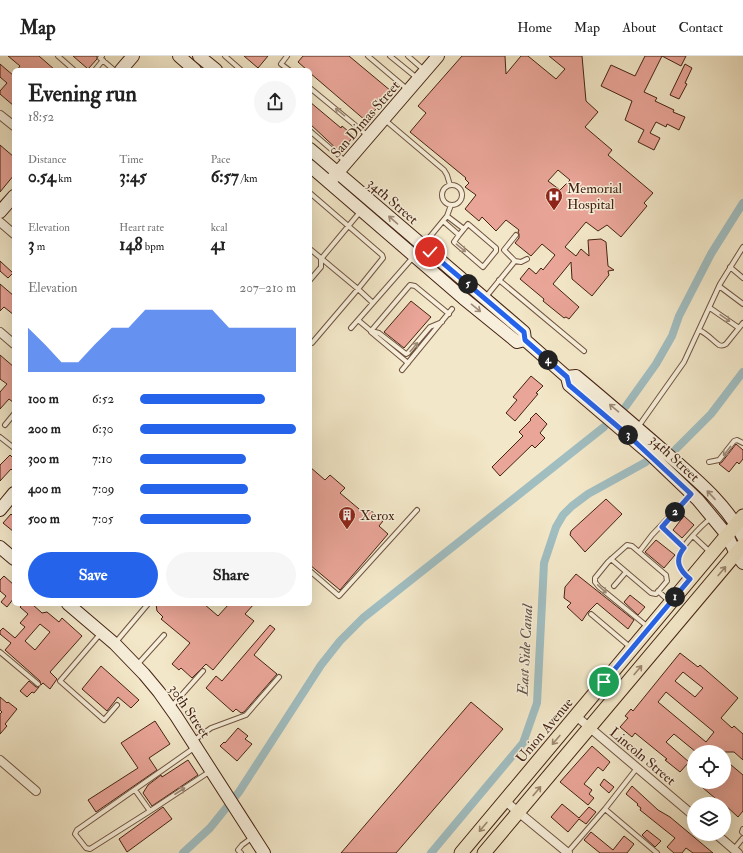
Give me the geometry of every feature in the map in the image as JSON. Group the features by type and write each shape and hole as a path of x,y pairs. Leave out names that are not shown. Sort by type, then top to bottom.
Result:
{"main road":[{"name":"Union Avenue","path":"461,853 740,520"},
{"path":"484,853 589,728 741,554"}],"street":[{"path":"123,68 132,56"},
{"path":"179,56 194,68"},
{"path":"199,56 214,68"},
{"name":"San Dimas Street","path":"329,182 438,56"},
{"path":"0,114 12,124"},
{"name":"34th Street","path":"312,151 524,332 525,340 567,377 569,385 698,481 723,507 740,520 743,537"},
{"name":"34th Street","path":"312,168 517,342 525,340"},
{"path":"0,212 12,198"},
{"path":"0,222 12,232"},
{"path":"0,332 12,342"},
{"name":"34th Street","path":"634,432 713,516 741,554"},
{"path":"0,510 12,495"},
{"path":"0,547 12,557"},
{"name":"30th Street","path":"70,606 115,644 137,666 159,692 171,708 264,853"},
{"name":"Lincoln Street","path":"576,716 687,810"},
{"path":"0,760 36,791"},
{"path":"505,801 567,853"},
{"path":"724,841 736,851"}],"lane":[{"path":"58,56 72,68"},
{"path":"225,56 239,68"},
{"path":"286,68 281,64 287,56"},
{"path":"368,56 409,91"},
{"path":"390,56 422,75"},
{"path":"408,56 422,75"},
{"path":"101,58 108,57"},
{"path":"96,68 101,58"},
{"path":"101,58 112,68"},
{"path":"312,90 369,136"},
{"path":"384,119 444,170 450,185"},
{"path":"312,133 347,162"},
{"path":"450,185 453,185 459,189 461,196 459,202 451,205 445,202 442,195 445,189 450,185"},
{"path":"312,195 384,258 312,343"},
{"path":"351,328 443,221 447,216 451,205"},
{"path":"312,278 321,267 321,259 362,210"},
{"path":"447,216 464,229"},
{"path":"443,221 459,235"},
{"path":"468,224 496,248 496,251 483,267 454,242 459,235 468,224"},
{"path":"516,235 504,250 515,261 521,262 527,259"},
{"path":"634,432 684,362 720,286 730,267 742,250"},
{"path":"312,251 373,303"},
{"path":"485,298 515,261"},
{"path":"730,267 743,278"},
{"path":"499,280 584,351"},
{"path":"371,331 410,285 415,286 449,314"},
{"path":"720,286 743,304"},
{"path":"710,308 739,328"},
{"path":"402,370 452,309"},
{"path":"358,320 408,363"},
{"path":"371,331 379,333 406,354 430,327 442,322"},
{"path":"700,330 722,346 726,344 743,323"},
{"path":"5,425 12,416"},
{"path":"0,437 12,446"},
{"path":"709,462 719,460 734,441 737,440 743,443"},
{"path":"639,552 652,535 662,527 691,494"},
{"path":"312,573 339,596 417,510"},
{"path":"690,579 682,570 678,560 680,553 701,526 713,516"},
{"path":"662,527 684,548"},
{"path":"693,536 712,553"},
{"path":"611,559 651,593 656,594 666,581 666,575 632,546 627,545 611,559 596,575 595,582 649,628"},
{"path":"614,586 626,572"},
{"path":"658,591 671,603"},
{"path":"115,644 146,606"},
{"path":"590,614 632,649"},
{"path":"101,632 60,681 104,720 117,705"},
{"path":"137,666 164,635"},
{"path":"0,652 38,684"},
{"path":"171,708 203,671"},
{"path":"211,770 90,849 86,848 75,834 77,830 135,790 194,744 211,728 246,715 279,676"},
{"path":"567,853 637,768"},
{"path":"135,790 150,811"},
{"path":"604,809 657,853"},
{"path":"743,829 743,833"},
{"path":"233,853 239,851 242,845 253,836"},
{"path":"736,851 743,838"}],"building":[{"path":"8,56 39,56 53,68 18,68 20,66"},
{"path":"73,56 97,56 97,59 89,68 87,68"},
{"path":"244,56 268,56 258,68"},
{"path":"303,56 349,56 391,91 366,121 312,75 312,68 305,68 298,62"},
{"path":"462,56 505,56 506,74 521,56 528,56 556,79 565,69 549,56 582,56 586,101 598,112 585,127 612,150 608,155 653,193 644,203 647,206 621,237 607,225 598,231 586,222 565,247 576,256 581,249 589,256 588,240 601,239 606,242 608,266 614,270 608,271 609,275 592,296 572,279 571,262 553,284 579,307 569,319 566,317 564,318 543,301 544,299 520,279 529,268 536,274 541,268 543,270 555,255 542,244 531,256 515,243 519,238 519,230 506,220 496,231 482,217 479,221 465,209 476,195 465,187 469,183 465,179 466,178 410,132 426,113 418,106","holes":["558,170 570,180 560,190 548,181"]},
{"path":"645,56 662,56 644,92 657,98 655,101 674,110 673,112 685,117 679,130 667,124 666,127 656,122 650,133 660,138 654,150 638,142 644,130 625,120 632,101 601,86 611,65 635,76"},
{"path":"662,56 686,56 681,66"},
{"path":"0,64 12,74 12,104 0,94 0,91 7,83 0,77"},
{"path":"685,64 692,68 685,83 687,84 679,99 670,95"},
{"path":"312,104 341,128 342,126 354,136 340,152 312,126"},
{"path":"0,145 12,155 12,177 0,192"},
{"path":"0,261 12,272 12,274 8,278 0,271"},
{"path":"0,284 12,294 12,313 4,307 0,311"},
{"path":"411,301 431,317 404,348 384,332"},
{"path":"0,355 12,365 12,401 9,399 0,409 0,392 7,384 0,379"},
{"path":"531,376 543,386 515,421 506,413 517,400 513,397"},
{"path":"536,413 547,424 540,433 545,438 535,448 532,445 500,476 492,467 523,436 519,432"},
{"path":"736,444 743,450 743,459 739,464 737,462 729,472 719,464"},
{"path":"10,455 12,457 12,470 11,469 0,481 0,465"},
{"name":"Xerox","path":"312,469 325,480 330,475 345,488 340,493 365,514 369,509 383,521 379,526 388,534 340,590 312,567"},
{"path":"606,499 622,514 585,552 570,535 571,531"},
{"path":"11,514 12,515 12,530 3,523"},
{"path":"684,516 694,525 682,538 673,530"},
{"path":"656,540 675,555 664,568 645,552"},
{"path":"576,574 634,620 628,629 597,603 582,621 567,607 571,603 564,598 565,587"},
{"path":"4,576 12,583 12,601 7,607 1,602 6,596 0,591 0,580"},
{"path":"630,595 645,607 638,615 624,602"},
{"path":"21,606 34,606 42,613 47,612 59,622 62,618 82,636 50,672 57,679 50,689 43,683 41,685 40,681 5,650 11,643 0,634 0,631 3,628 15,638 25,627 20,623 28,614 20,607","holes":["40,624 50,632 35,650 25,641"]},
{"path":"156,606 206,606 218,616 227,606 252,606 245,614 254,621 213,670 206,664 192,678 181,668 179,670 172,664 190,643 161,619 163,617 157,611"},
{"path":"270,625 275,629 254,655 277,674 244,712 241,713 236,709 233,712 206,688 216,676 222,681"},
{"path":"680,653 698,667 700,665 738,698 721,718 732,728 734,726 743,734 743,760 734,752 731,752 731,745 687,745 674,734 666,742 687,760 687,764 680,772 665,760 667,759 635,733 632,737 620,727 628,718 625,716 631,709 633,711","holes":["683,672 703,688 695,697 675,681","666,692 714,732 706,742 658,702"]},
{"path":"101,666 139,700 131,708 118,697 107,711 82,689"},
{"path":"29,681 36,687 39,687 34,693 32,692 27,697 20,691"},
{"path":"0,697 17,709 5,724 7,726 0,734 0,714 2,712 0,710"},
{"path":"471,702 503,729 396,853 341,853"},
{"path":"155,721 170,744 149,758 157,770 96,812 88,800 138,768 121,743"},
{"path":"238,728 248,736 245,739 252,744 237,761 220,746 224,742 225,743"},
{"path":"592,746 610,762 603,771 598,767 584,784 592,790 589,794 594,798 588,805 560,782"},
{"path":"188,760 198,775 152,806 143,793 148,785 161,775 162,777"},
{"path":"731,765 743,775 743,811 738,817 731,810 731,797 714,797 704,789 731,789"},
{"path":"604,779 614,787 609,793 600,785"},
{"path":"632,786 658,810 670,817 687,831 687,841 699,841 713,853 693,853 686,848 682,853 674,853 667,847 675,838 640,810 641,808 637,805 638,804 626,794"},
{"path":"562,804 579,818 589,807 596,812 586,824 579,819 568,832 551,817"},
{"path":"163,807 172,819 127,852 119,839"},
{"path":"647,830 661,841 655,847 642,835"},
{"path":"591,832 613,850 624,836 634,844 627,853 600,853 584,840"}],"waterway":[{"path":"626,406 656,364 672,336 679,316 711,254 743,203"},
{"name":"East Side Canal","path":"676,449 711,414 743,372"},
{"path":"183,853 210,828 239,792 321,665 340,641 363,618 604,427"},
{"name":"East Side Canal","path":"431,853 523,743 537,703 544,563 556,527 563,515 588,494 646,462"}],"place":[{"name":"Memorial Hospital","path":"554,211"},
{"name":"Xerox","path":"347,530"}],"route":[{"path":"430,252 524,332 525,340 567,377 569,385 630,437 691,494 662,527 684,548 680,553 678,560 682,570 690,579 604,682"}]}
